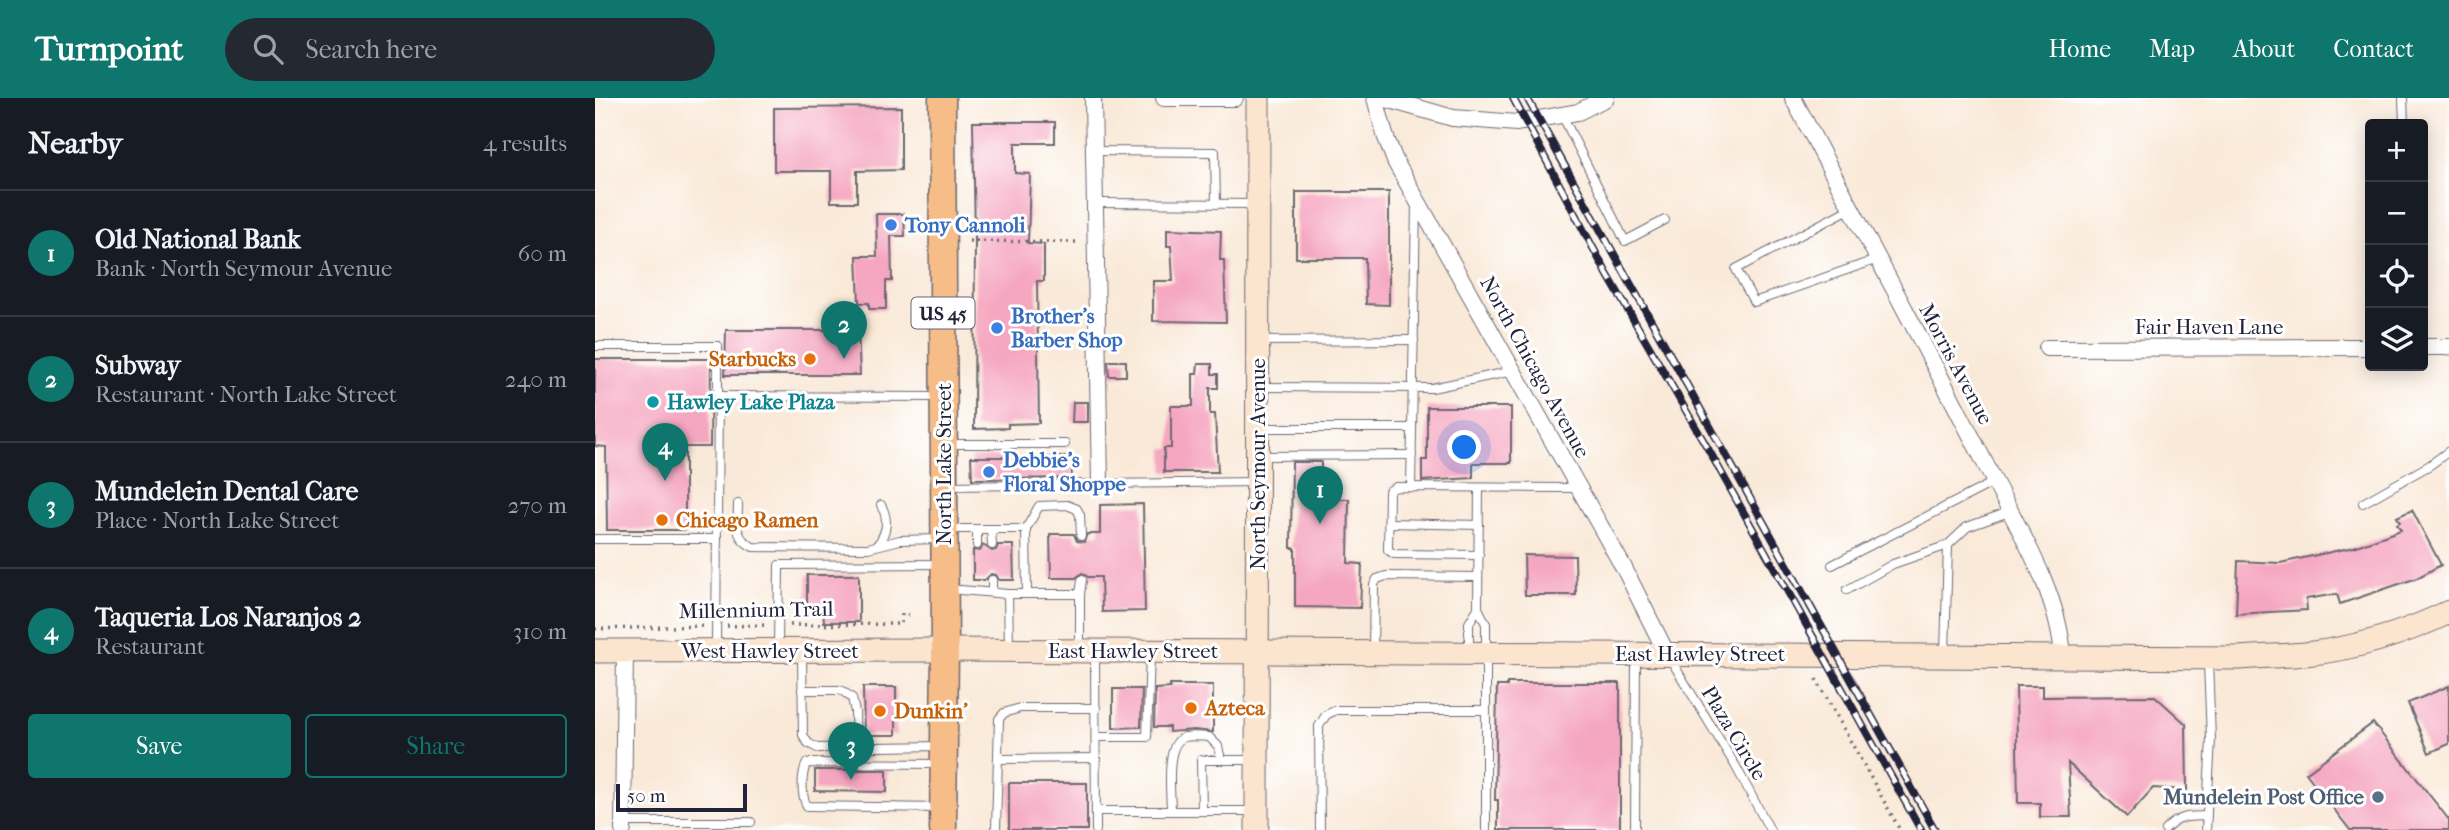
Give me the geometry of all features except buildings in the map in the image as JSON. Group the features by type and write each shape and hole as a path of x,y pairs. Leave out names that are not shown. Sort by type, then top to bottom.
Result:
{"main road":[{"name":"North Lake Street","path":"942,98 943,819"}],"street":[{"path":"1093,98 1100,484"},
{"path":"1164,98 1235,98"},
{"name":"North Seymour Avenue","path":"1258,98 1258,821"},
{"name":"North Chicago Avenue","path":"1375,98 1395,161 1625,570 1667,654"},
{"path":"1383,98 1453,118 1517,123 1578,112 1606,98"},
{"name":"Morris Avenue","path":"1793,98 2046,586 2057,614 2063,656"},
{"path":"2428,347 2449,347"},
{"name":"Fair Haven Lane","path":"2047,348 2365,348"},
{"name":"East Hawley Street","path":"944,650 2208,658 2304,654 2337,649 2372,640 2449,612"},
{"name":"West Hawley Street","path":"595,651 944,650"},
{"path":"623,826 625,651"}],"lane":[{"path":"2403,98 2403,119"},
{"path":"1562,115 1625,241 1665,220"},
{"path":"1094,151 1215,152 1216,204"},
{"path":"1411,487 1416,198"},
{"path":"1095,203 1259,204"},
{"path":"1851,208 1737,269 1754,302 1878,259"},
{"path":"1258,341 1414,340"},
{"path":"595,346 717,346 716,651"},
{"path":"1259,387 1432,388 1514,371"},
{"path":"717,396 943,397"},
{"path":"1258,428 1412,428"},
{"path":"943,444 1065,444"},
{"path":"2363,503 2430,465 2449,451"},
{"path":"1257,456 1412,455"},
{"path":"944,486 1257,482"},
{"path":"1832,565 1994,482"},
{"path":"1479,555 1394,554 1388,550 1389,491 1396,487 1577,488"},
{"path":"1477,653 1486,624 1478,608 1479,488"},
{"path":"738,504 738,535 743,542 753,547 868,548 900,540 944,555 977,591 1080,594"},
{"path":"877,545 884,536 886,527 885,513 881,505"},
{"path":"1027,594 1026,530 1039,506 1067,505 1077,509 1081,536"},
{"path":"1847,590 1893,564 1948,545 1967,527 2009,512"},
{"path":"1389,523 1479,525"},
{"path":"977,529 978,545"},
{"path":"778,651 779,565 944,555 977,529 1026,530"},
{"path":"992,529 992,545"},
{"path":"595,539 717,539"},
{"path":"1945,655 1948,545"},
{"path":"1373,652 1374,585 1377,579 1386,576 1478,577"},
{"path":"977,580 977,591"},
{"path":"992,580 992,592"},
{"path":"1082,580 1080,594 1096,708 1097,830"},
{"path":"1008,594 1009,650"},
{"path":"1478,608 1469,623 1486,710 1486,830"},
{"path":"802,650 803,735 808,743 817,748 856,747 944,755"},
{"path":"1096,737 1147,737 1150,651"},
{"path":"1635,830 1636,654"},
{"name":"Plaza Circle","path":"1667,654 1735,765 1770,830"},
{"path":"2206,830 2211,739 2208,658"},
{"path":"802,690 841,690 852,698 856,747"},
{"path":"996,830 999,719 1004,713 1020,708 1096,708"},
{"path":"1320,830 1319,726 1326,715 1336,710 1486,710"},
{"path":"1171,811 1171,752 1175,743 1185,737 1209,737 1218,746 1221,760"},
{"path":"943,819 807,806 803,801 803,769 807,763 944,755"},
{"path":"998,759 1096,758"},
{"path":"1202,811 1201,760 1258,760"},
{"path":"1096,811 1202,811 1258,821"},
{"path":"2165,830 2175,819 2207,816"},
{"path":"623,826 751,821"}],"path":[{"path":"969,241 1096,242"},
{"name":"Millennium Trail","path":"595,629 901,624 902,614 909,615"},
{"path":"1816,678 1900,830"}],"railway":[{"path":"1513,98 1606,272 1921,830"},
{"path":"1527,98 1935,830"}],"place":[{"name":"Tony Cannoli","path":"891,225"},
{"name":"Brother's Barber Shop","path":"997,328"},
{"name":"Starbucks","path":"810,359"},
{"name":"Subway","path":"844,359"},
{"name":"Hawley Lake Plaza","path":"653,402"},
{"name":"Debbie's Floral Shoppe","path":"989,472"},
{"name":"Taqueria Los Naranjos 2","path":"665,481"},
{"name":"Chicago Ramen","path":"662,520"},
{"name":"Old National Bank","path":"1320,524"},
{"name":"Azteca","path":"1191,708"},
{"name":"Dunkin'","path":"880,711"},
{"name":"Mundelein Dental Care","path":"851,780"},
{"name":"Mundelein Post Office","path":"2378,797"}]}
